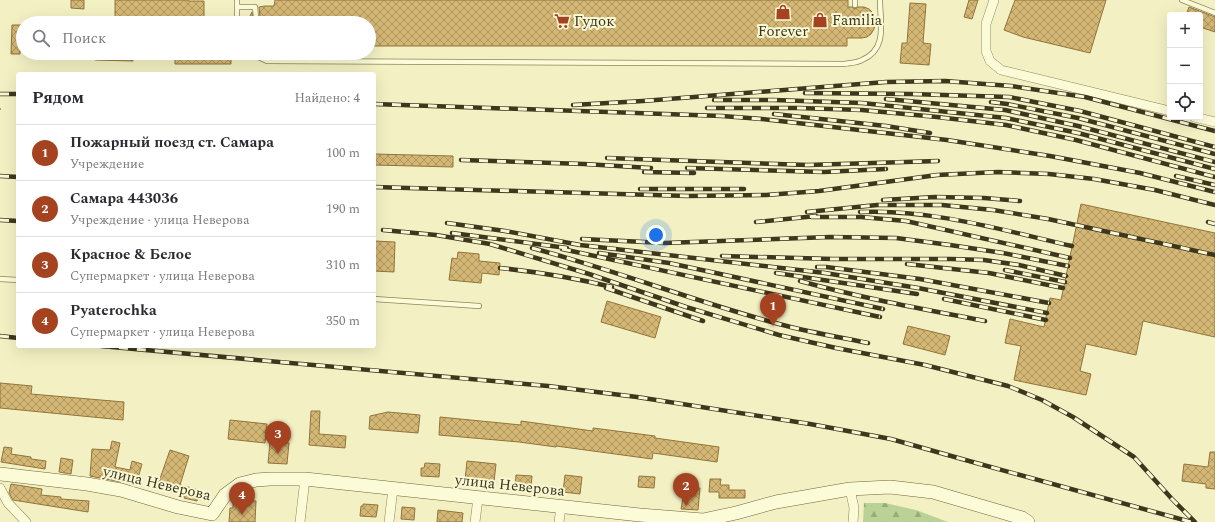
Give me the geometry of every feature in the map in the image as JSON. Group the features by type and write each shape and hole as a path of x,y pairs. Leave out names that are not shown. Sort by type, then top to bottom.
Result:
{"street":[{"path":"994,0 986,24 986,51 990,61 1001,70 1167,110"},
{"path":"1203,119 1215,122"},
{"name":"улица Неверова","path":"0,474 87,484 121,490 210,518 225,495 240,484 256,480 305,479 561,507 640,519 703,521 776,502 850,489 890,487 933,492 1022,518 1028,522"},
{"path":"300,522 305,479"},
{"path":"0,488 8,503 26,522"},
{"path":"389,522 393,489"},
{"path":"850,489 854,508 853,522"},
{"path":"475,522 478,498"},
{"path":"559,522 561,507"}],"lane":[{"path":"237,0 237,16"},
{"path":"265,60 337,62 844,64 862,61 876,51 881,40 880,0"},
{"path":"1182,0 1215,14"},
{"path":"237,8 255,7 256,16"},
{"path":"0,279 16,280"},
{"path":"376,299 479,306"}],"green space":[{"path":"864,503 885,503 916,510 948,522 863,522"}],"building":[{"path":"71,0 84,0 84,9 71,8"},
{"path":"115,0 204,1 204,16 115,16"},
{"name":"Гудок","path":"275,0 848,0 848,7 855,9 858,7 864,7 869,9 875,18 875,24 871,34 867,37 847,38 847,46 376,46 376,16 260,16 259,7 274,6"},
{"path":"969,0 978,0 972,19 964,17"},
{"path":"1015,0 1106,0 1090,53 1023,37 1004,30"},
{"path":"910,3 926,4 923,43 931,44 929,65 900,63 902,43 907,43"},
{"path":"1189,7 1202,12 1187,12"},
{"path":"1203,12 1215,17 1215,32 1203,28"},
{"path":"12,25 16,25 16,54 11,54"},
{"path":"95,60 133,60 133,61"},
{"path":"175,60 231,60 231,64 175,64"},
{"path":"376,154 453,156 453,167 376,165"},
{"path":"1081,204 1215,233 1215,337 1143,321 1136,355 1086,344 1080,371 1091,374 1086,395 1014,380 1021,346 1005,343 1010,319 1044,327 1050,298 1061,300"},
{"path":"376,241 395,242 394,272 376,271"},
{"path":"458,252 479,254 479,261 500,263 499,275 482,273 481,283 449,280 452,258 457,259"},
{"path":"607,301 661,317 655,338 601,322"},
{"path":"908,326 950,336 945,355 903,344"},
{"path":"0,383 32,386 31,394 124,402 123,420 0,408"},
{"path":"311,411 320,411 319,434 346,436 345,448 309,445"},
{"path":"388,412 420,415 418,433 369,429 370,416"},
{"path":"440,417 521,425 521,421 593,431 593,428 655,436 655,438 719,447 717,462 653,453 652,459 556,446 439,435"},
{"path":"230,420 267,424 265,443 228,439"},
{"path":"112,441 120,443 115,467 130,470 132,461 142,464 138,478 135,477 133,484 90,476 92,449 110,450"},
{"path":"270,442 289,443 287,464 268,463"},
{"path":"4,447 12,448 11,454 46,461 45,469 1,462"},
{"path":"170,450 189,456 180,485 200,490 197,501 184,498 184,496 157,487"},
{"path":"1210,452 1215,452 1215,489 1206,488 1206,484 1182,481 1184,464 1208,467"},
{"path":"61,458 73,460 71,474 59,472"},
{"path":"467,461 496,464 494,482 465,480"},
{"path":"425,463 440,464 439,477 421,476 421,468 424,468"},
{"path":"516,475 532,476 531,487 515,488"},
{"path":"565,475 582,477 580,494 563,492"},
{"path":"639,476 655,477 654,488 638,487"},
{"path":"710,479 721,479 720,485 729,485 729,490 745,490 745,498 719,498 719,492 709,492"},
{"path":"11,484 42,489 41,495 61,497 61,499 89,501 88,512 13,500 9,493"},
{"path":"685,487 700,488 698,510 681,509"},
{"path":"246,500 256,501 255,522 229,522 230,508 233,508 233,502 246,503"},
{"path":"363,504 378,505 376,517 360,516 361,506 363,506"},
{"path":"402,507 415,508 414,520 401,519"},
{"path":"438,510 463,513 462,522 437,522"}],"railway":[{"path":"573,105 886,82 945,81 1011,86 1085,97 1215,131"},
{"path":"805,93 1009,97 1080,111 1215,147"},
{"path":"0,94 16,94"},
{"path":"886,99 1005,110 1078,126 1215,162"},
{"path":"714,100 774,100 862,103 1006,118 1078,133 1215,169"},
{"path":"991,102 1078,118 1215,154"},
{"path":"376,104 722,116 762,119 947,140 1050,156 1140,173 1215,192"},
{"path":"707,108 862,110 1006,125 1076,140 1215,177"},
{"path":"774,114 886,126 930,133"},
{"path":"607,158 808,165 938,161"},
{"path":"461,160 651,168"},
{"path":"687,168 824,172 886,169"},
{"path":"644,172 694,173"},
{"path":"376,187 688,196 766,195 819,191 937,175 998,172 1049,174 1094,179 1155,190 1215,205"},
{"path":"0,176 16,177"},
{"path":"1176,176 1215,185"},
{"path":"640,189 744,189"},
{"path":"883,200 935,197 984,198 1020,201"},
{"path":"807,212 877,205 942,205 993,210 1048,219 1215,255"},
{"path":"860,212 887,212 940,217 993,227 1072,246"},
{"path":"756,222 816,216"},
{"path":"811,217 861,217 906,221 1070,258"},
{"path":"0,220 16,221"},
{"path":"1208,222 1215,224"},
{"path":"447,223 505,231 580,245 825,273 918,288 1047,313"},
{"path":"383,230 436,235 490,244 589,274 686,307 779,335 836,348 925,365 1008,386 1042,400 1073,417 1134,457 1195,522"},
{"path":"452,233 567,248"},
{"path":"582,239 665,243 830,237 896,238 1003,253 1068,266"},
{"path":"532,248 779,324 801,330 868,343"},
{"path":"562,249 880,317"},
{"path":"599,253 669,263 883,309"},
{"path":"722,256 833,259 984,260 1019,265 1066,276"},
{"path":"907,264 989,273 1063,288"},
{"path":"817,267 920,279 1049,303"},
{"path":"500,268 528,271 612,287"},
{"path":"1005,270 1065,282"},
{"path":"776,273 917,294"},
{"path":"800,281 915,308 985,321"},
{"path":"606,288 703,321"},
{"path":"944,299 1046,320"},
{"path":"0,336 16,338"},
{"path":"123,348 548,386 637,397 810,424 891,439 1191,522"}],"place":[{"name":"Forever","path":"783,12"},
{"name":"Familia","path":"820,20"},
{"name":"Гудок","path":"562,21"},
{"name":"Пожарный поезд ст. Самара","path":"773,326"},
{"name":"Красное & Белое","path":"278,454"},
{"name":"Самара 443036","path":"686,506"},
{"name":"Pyaterochka","path":"242,515"}]}
